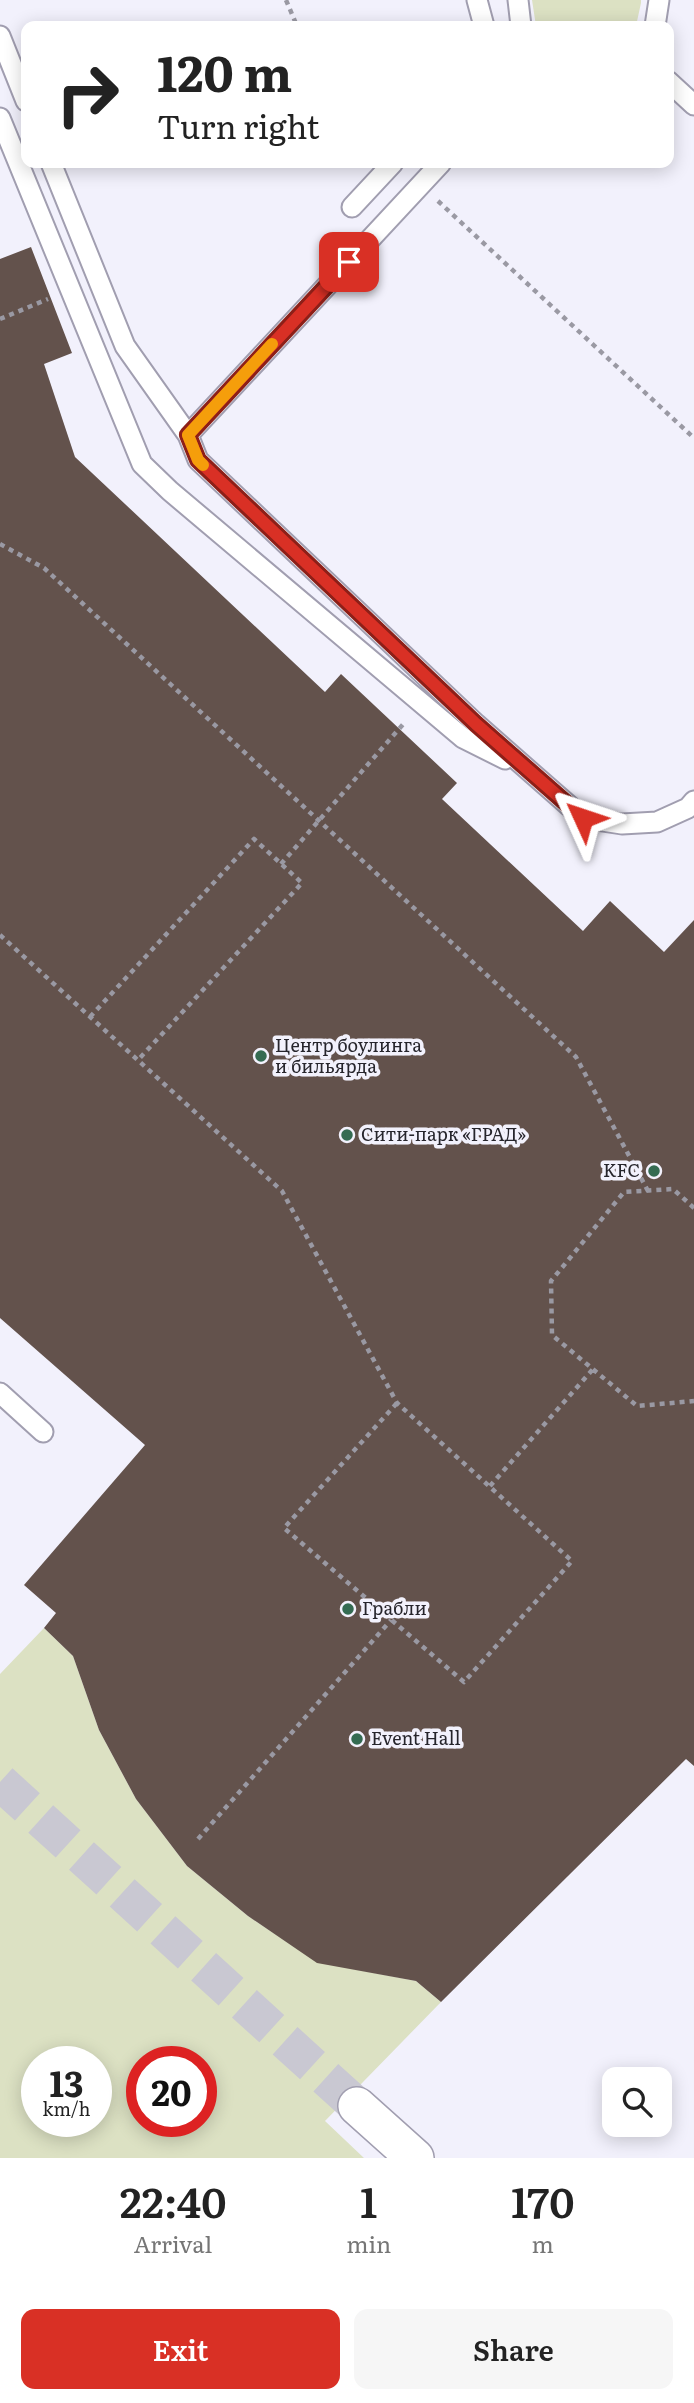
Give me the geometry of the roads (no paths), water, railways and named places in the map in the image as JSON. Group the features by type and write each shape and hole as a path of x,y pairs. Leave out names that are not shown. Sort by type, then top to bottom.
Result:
{"street":[{"path":"357,2106 415,2158"}],"lane":[{"path":"477,0 483,21"},
{"path":"518,0 520,21"},
{"path":"656,21 659,0"},
{"path":"0,36 21,88"},
{"path":"674,87 694,105"},
{"path":"0,118 142,464 170,491 463,738 528,771"},
{"path":"53,168 125,346 188,435 198,460 528,771 583,818 622,824 657,822 688,808 694,801"},
{"path":"352,206 388,168"},
{"path":"188,435 436,168"},
{"path":"0,1393 43,1432"}],"tunnel":[{"path":"0,1782 357,2106"}],"place":[{"name":"Центр боулинга и бильярда","path":"261,1056"},
{"name":"Сити-парк «ГРАД»","path":"347,1135"},
{"name":"KFC","path":"654,1171"},
{"name":"Грабли","path":"348,1609"},
{"name":"Event Hall","path":"357,1739"}]}
